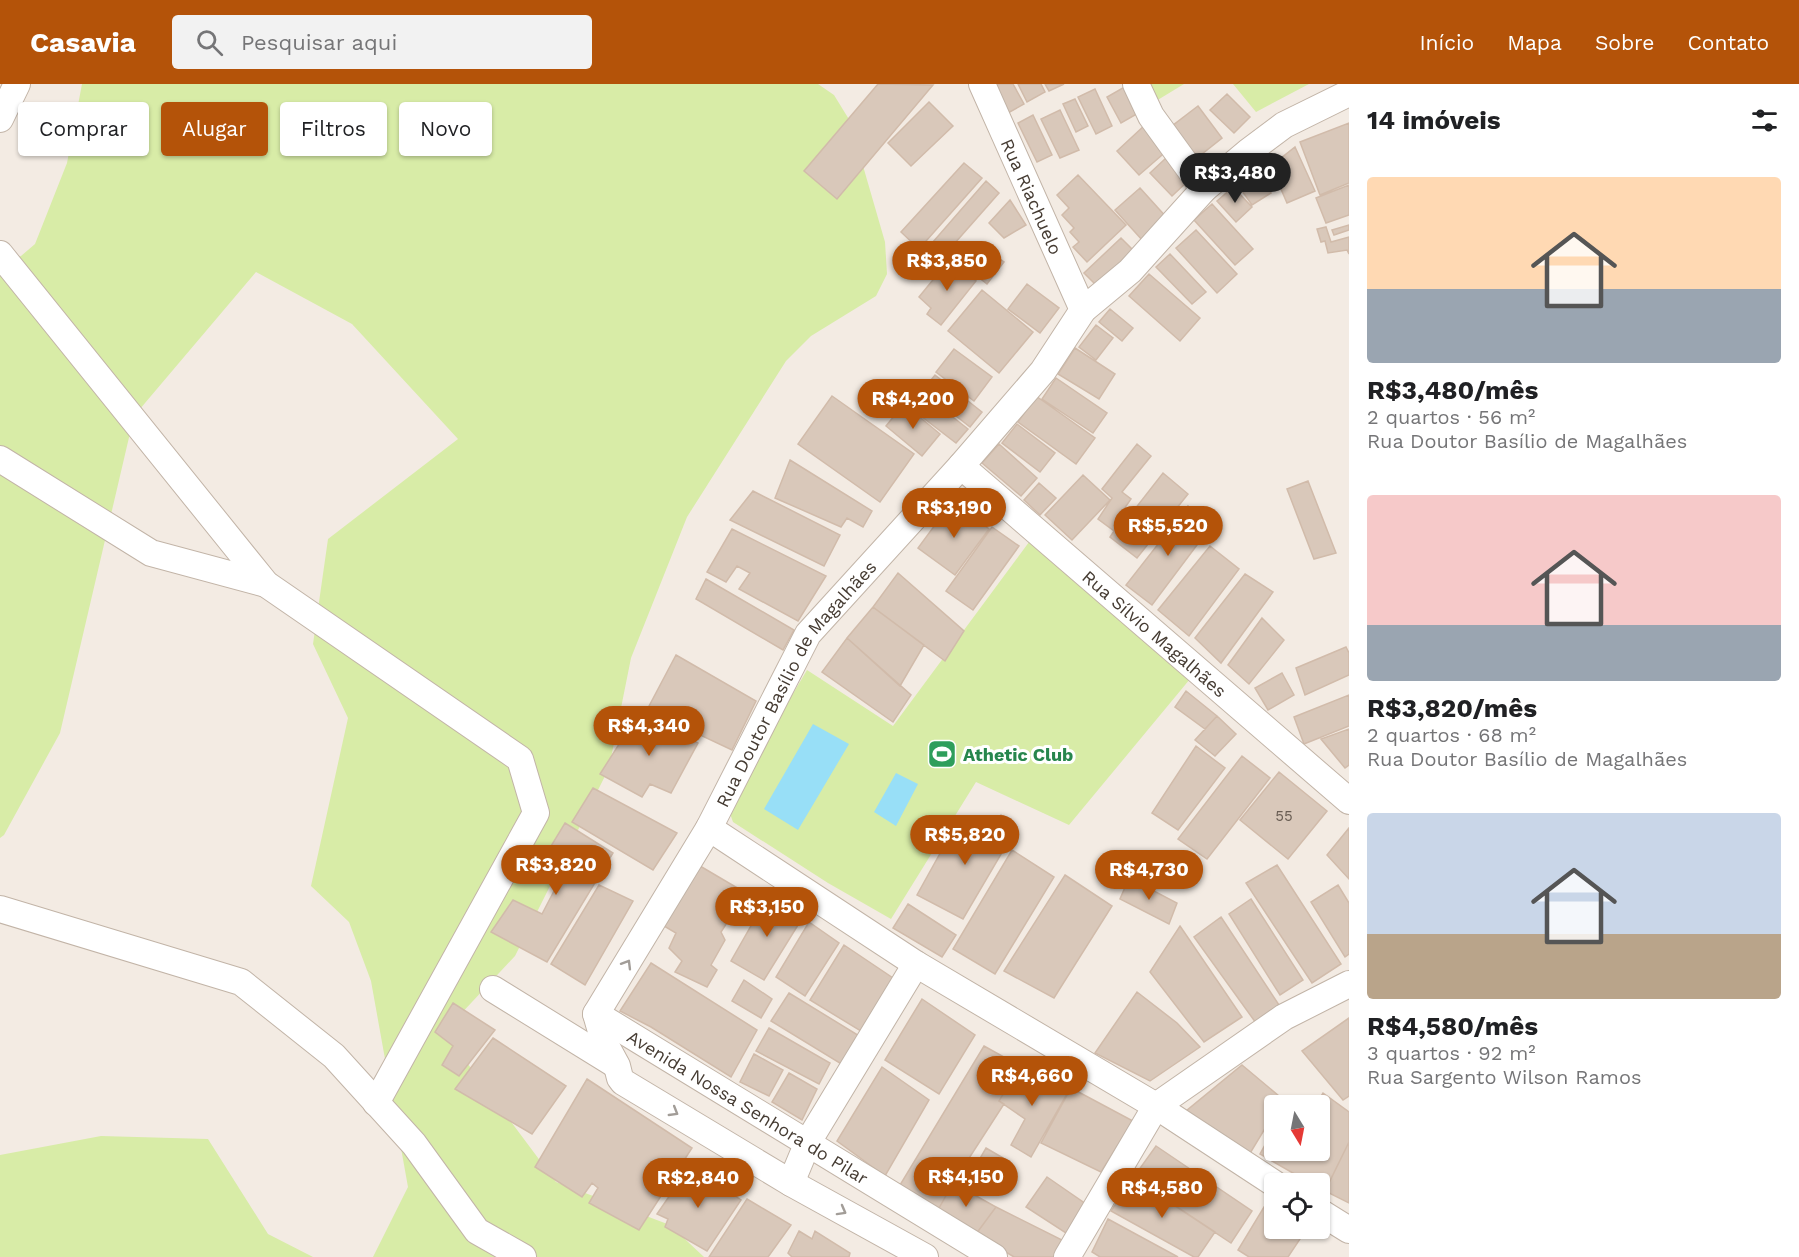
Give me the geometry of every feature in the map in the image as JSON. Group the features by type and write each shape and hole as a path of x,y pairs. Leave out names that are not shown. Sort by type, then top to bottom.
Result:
{"street":[{"path":"0,119 17,84"},
{"name":"Rua Riachuelo","path":"982,84 1083,310"},
{"path":"1136,84 1151,117 1204,189"},
{"name":"Rua Doutor Basílio de Magalhães","path":"596,1014 709,828 808,634 961,466 1043,371 1083,310 1130,271 1204,189 1284,124 1349,93"},
{"path":"0,254 266,584 520,759 536,813 376,1103"},
{"path":"0,459 151,553 266,584"},
{"name":"Rua Sílvio Magalhães","path":"961,466 1349,801"},
{"path":"709,828 916,964 1156,1106 1264,1177"},
{"path":"0,909 240,982 334,1056 414,1144 477,1231 523,1257"},
{"path":"791,1183 808,1142 916,964"},
{"path":"1067,1257 1156,1106 1284,1017 1349,984"},
{"path":"493,989 620,1074 791,1183 925,1257"},
{"path":"596,1014 604,1042 620,1074"},
{"name":"Avenida Nossa Senhora do Pilar","path":"596,1014 994,1257"},
{"path":"1330,1218 1349,1230"}],"green space":[{"path":"82,84 818,84 834,95 850,121 885,242 887,274 876,296 811,336 786,361 687,517 631,658 609,768 515,956 444,1032 556,1182 670,1225 704,1257 373,1257 408,1187 371,981 349,922 311,886 348,718 313,644 328,539 458,439 352,324 256,272 134,416 60,733 4,835 0,838 0,260 5,261 21,256 35,244 68,156 149,156 149,102 79,102"},
{"path":"1151,84 1184,84 1156,101"},
{"path":"1233,84 1309,84 1256,112"},
{"name":"Athetic Club","path":"1032,538 1190,679 1069,825 976,782 891,919 828,883 733,822 727,805 807,670 893,726"},
{"path":"101,1136 208,1139 268,1234 313,1257 0,1257 0,1155"}],"water":[{"path":"813,724 849,744 798,830 764,809"},
{"path":"896,773 918,784 896,826 874,812"}],"building":[{"path":"878,84 933,85 837,199 804,171"},
{"path":"990,84 1013,84 1024,104 1008,113"},
{"path":"1018,84 1041,84 1045,92 1027,102"},
{"path":"1045,84 1064,84 1049,91"},
{"path":"1128,85 1142,111 1121,123 1107,97"},
{"path":"1095,89 1112,126 1096,134 1078,97"},
{"path":"1227,94 1250,117 1234,133 1210,110"},
{"path":"1075,99 1088,126 1076,132 1063,104"},
{"path":"929,102 953,126 911,166 888,143"},
{"path":"1198,106 1222,138 1197,158 1172,126"},
{"path":"1060,110 1079,150 1060,158 1041,119"},
{"path":"1033,115 1052,155 1037,162 1018,123"},
{"path":"1349,123 1349,183 1320,195 1300,142"},
{"path":"1146,124 1169,149 1139,175 1117,151"},
{"path":"1295,147 1315,191 1287,203 1271,166"},
{"path":"1166,158 1188,181 1172,196 1150,173"},
{"path":"964,163 982,178 919,249 901,232"},
{"path":"1256,171 1271,193 1252,205 1237,184"},
{"path":"1078,175 1126,225 1087,262 1073,247 1079,242 1070,232 1074,228 1062,215 1069,208 1057,195"},
{"path":"986,181 999,193 932,269 919,258"},
{"path":"1349,185 1349,215 1326,223 1316,198"},
{"path":"1233,187 1252,207 1236,222 1217,201"},
{"path":"1140,188 1168,219 1143,241 1115,210"},
{"path":"1010,200 1026,225 1004,238 989,223"},
{"path":"1212,204 1253,249 1235,265 1194,220"},
{"path":"1349,225 1349,230 1334,235 1332,230"},
{"path":"1326,227 1331,242 1349,237 1349,254 1347,250 1328,253 1325,241 1321,242 1317,229"},
{"path":"1196,230 1237,274 1217,293 1176,248"},
{"path":"1121,238 1137,254 1100,289 1084,273"},
{"path":"987,250 1004,262 987,284 969,270"},
{"path":"1170,254 1206,292 1192,304 1156,267"},
{"path":"962,257 968,262 962,271 976,281 941,325 927,314 931,308 919,297 941,270 948,275"},
{"path":"1149,274 1200,318 1180,341 1129,296"},
{"path":"1027,284 1059,308 1040,333 1008,309"},
{"path":"982,290 1033,332 999,373 948,331"},
{"path":"1110,309 1133,328 1122,341 1099,322"},
{"path":"1096,325 1113,338 1096,360 1079,347"},
{"path":"1075,348 1115,374 1099,399 1058,374"},
{"path":"954,349 992,377 974,401 936,372"},
{"path":"935,375 982,412 970,427 923,390"},
{"path":"1056,378 1107,413 1093,433 1042,399"},
{"path":"916,388 968,429 956,443 904,403"},
{"path":"832,396 914,454 880,502 798,444"},
{"path":"1036,396 1095,438 1076,464 1018,422"},
{"path":"904,404 940,434 922,456 886,426"},
{"path":"1017,424 1055,453 1040,472 1002,443"},
{"path":"999,444 1037,478 1021,496 982,463"},
{"path":"1137,444 1151,456 1122,492 1131,499 1117,519 1124,523 1163,473 1188,494 1137,558 1110,537 1114,531 1098,519 1112,498 1102,489"},
{"path":"790,460 872,511 863,527 847,518 841,527 775,498"},
{"path":"1083,475 1110,500 1072,540 1045,515"},
{"path":"1308,481 1336,553 1314,559 1287,489"},
{"path":"1039,483 1056,498 1040,515 1024,500"},
{"path":"753,491 840,535 824,566 730,520"},
{"path":"952,502 989,529 955,575 918,548"},
{"path":"1188,506 1209,529 1152,605 1126,585"},
{"path":"992,527 1019,546 973,610 946,591"},
{"path":"732,529 826,576 798,621 739,589 750,573 737,566 726,582 707,572"},
{"path":"1210,546 1239,569 1189,636 1158,610"},
{"path":"898,573 964,631 945,661 873,607"},
{"path":"1245,574 1273,592 1221,663 1195,638"},
{"path":"706,579 794,630 783,650 696,599"},
{"path":"873,607 924,645 900,686 847,638"},
{"path":"1262,618 1284,640 1249,684 1228,665"},
{"path":"847,638 911,695 893,722 822,672"},
{"path":"1346,647 1349,653 1349,675 1305,695 1296,668"},
{"path":"676,655 756,701 732,750 647,710"},
{"path":"1282,673 1294,695 1268,710 1255,688"},
{"path":"1186,691 1217,716 1205,729 1175,707"},
{"path":"1349,695 1349,726 1304,744 1294,717"},
{"path":"639,713 698,743 671,793 650,784 642,797 600,774"},
{"path":"1217,716 1236,734 1215,756 1195,740"},
{"path":"1349,729 1349,765 1345,768 1321,739"},
{"path":"1196,746 1225,768 1178,830 1152,813"},
{"path":"1242,756 1270,778 1207,859 1178,839"},
{"path":"1279,772 1327,811 1288,859 1240,820"},
{"path":"593,788 677,833 653,870 572,822"},
{"path":"1001,815 1017,827 963,919 917,895 958,821 989,836"},
{"path":"565,823 613,853 547,962 491,932 513,900 542,914 567,866 548,851"},
{"path":"1349,828 1349,879 1327,855"},
{"path":"1012,850 1054,877 995,974 953,949"},
{"path":"1277,865 1341,964 1312,983 1246,883"},
{"path":"700,866 746,893 721,932 725,940 711,965 717,970 707,987 675,972 682,961 669,948 676,933 664,926"},
{"path":"1065,875 1112,906 1054,998 1004,971"},
{"path":"1129,878 1177,903 1169,924 1120,899"},
{"path":"599,885 633,901 585,985 551,964"},
{"path":"1338,885 1349,903 1349,954 1345,957 1311,902"},
{"path":"768,896 803,917 764,980 731,961"},
{"path":"1251,899 1303,980 1280,995 1229,914"},
{"path":"908,904 956,935 942,957 893,928"},
{"path":"1221,917 1281,1008 1256,1023 1194,937"},
{"path":"809,922 839,943 805,996 776,977"},
{"path":"1180,926 1242,1017 1204,1042 1150,972"},
{"path":"844,945 893,978 869,1036 810,1000"},
{"path":"651,963 757,1030 731,1077 651,1027 620,1011"},
{"path":"744,980 772,999 761,1018 732,1001"},
{"path":"1137,992 1177,1023 1200,1047 1150,1081 1095,1053"},
{"path":"789,993 861,1037 843,1065 771,1021"},
{"path":"922,999 975,1035 939,1094 885,1060"},
{"path":"453,1003 495,1030 459,1076 442,1065 453,1046 435,1032"},
{"path":"1349,1018 1349,1096 1343,1100 1302,1051"},
{"path":"769,1028 830,1063 819,1084 756,1051"},
{"path":"493,1038 566,1086 532,1134 455,1089"},
{"path":"984,1046 1020,1066 999,1101 1004,1104 938,1210 900,1185"},
{"path":"754,1054 783,1070 769,1096 740,1082"},
{"path":"1242,1065 1278,1095 1264,1095 1264,1130 1249,1155 1186,1111"},
{"path":"1020,1066 1068,1092 1031,1157 1011,1145 1025,1119 999,1101"},
{"path":"882,1067 929,1100 885,1176 837,1141"},
{"path":"789,1073 817,1089 802,1120 772,1102"},
{"path":"587,1079 692,1148 639,1230 589,1203 598,1188 592,1183 582,1197 535,1167"},
{"path":"1071,1088 1133,1121 1101,1172 1041,1143"},
{"path":"1330,1098 1349,1112 1349,1142 1330,1181 1330,1173 1293,1173 1272,1161 1330,1161"},
{"path":"1349,1142 1349,1203 1330,1194 1330,1181"},
{"path":"1156,1146 1252,1211 1231,1243 1133,1178"},
{"path":"986,1148 1010,1162 997,1182 975,1167"},
{"path":"690,1166 741,1200 707,1251 665,1227 668,1219 657,1214"},
{"path":"1047,1177 1086,1204 1069,1235 1026,1207"},
{"path":"1133,1178 1215,1232 1198,1257 1194,1257 1111,1211"},
{"path":"953,1183 996,1207 976,1234 938,1210"},
{"path":"747,1199 791,1225 768,1257 709,1257"},
{"path":"996,1207 1064,1241 1055,1257 1014,1257 976,1234"},
{"path":"1264,1207 1264,1239 1300,1239 1288,1257 1249,1257 1238,1250"},
{"path":"1108,1219 1178,1257 1100,1257 1092,1252"},
{"path":"799,1231 812,1239 815,1231 850,1253 849,1257 792,1257 788,1253"}],"place":[{"name":"Athetic Club","path":"942,754"}]}
